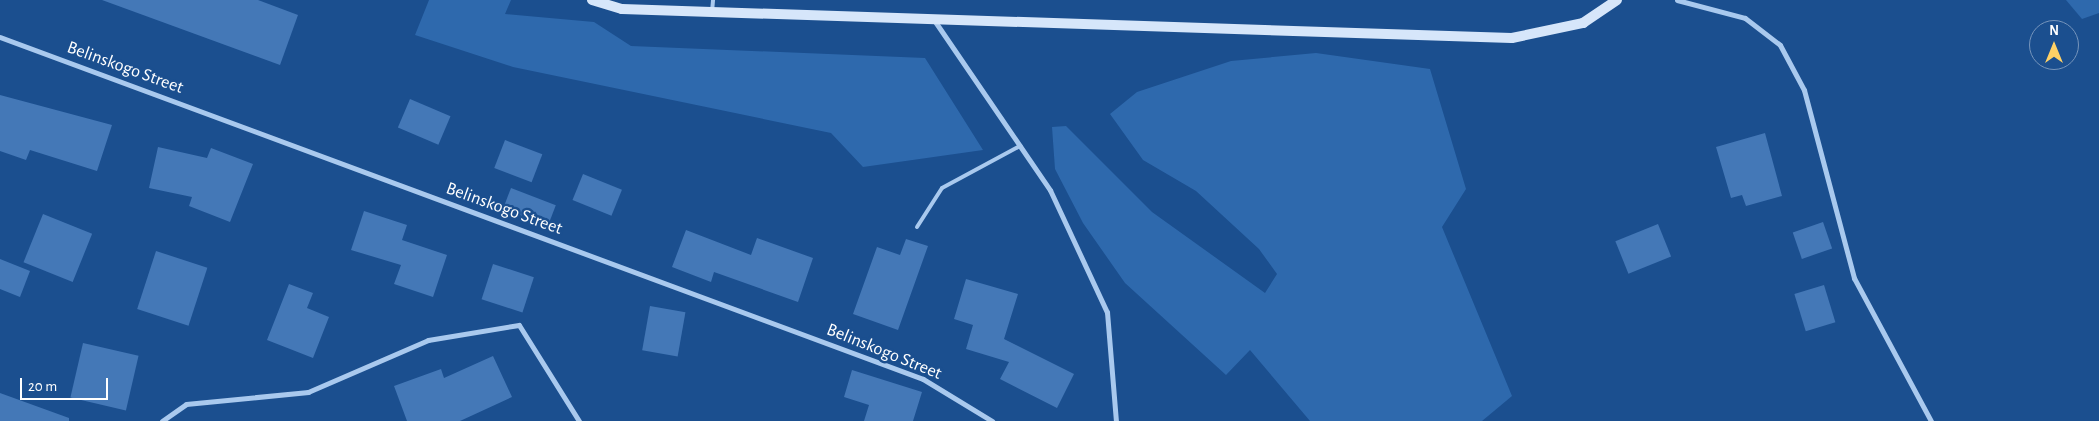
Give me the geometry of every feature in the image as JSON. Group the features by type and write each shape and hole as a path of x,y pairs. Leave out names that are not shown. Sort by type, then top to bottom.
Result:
{"street":[{"path":"592,0 622,9 1512,38 1583,23 1617,0"},
{"path":"1677,0 1745,18 1780,45 1804,90 1854,278 1931,421"},
{"path":"932,18 1050,190 1107,312 1116,421"},
{"name":"Belinskogo Street","path":"0,37 923,379 992,421"},
{"path":"162,421 186,404 308,392 428,340 519,325 579,421"}],"lane":[{"path":"712,12 713,0"},
{"path":"918,227 942,188 1020,146"}],"shaded area":[{"path":"429,0 511,0 505,14 594,22 631,46 925,58 983,150 863,167 831,133 513,67 415,35"},
{"path":"2066,0 2099,0 2099,13 2082,19"},
{"path":"1316,53 1430,69 1466,189 1442,227 1512,396 1482,421 1310,421 1250,350 1226,375 1125,283 1083,223 1055,169 1052,127 1066,126 1152,212 1265,293 1277,274 1259,249 1196,191 1143,160 1110,114 1137,92 1231,61"}],"building":[{"path":"102,0 258,0 298,15 280,65"},
{"path":"0,95 112,125 97,171 30,150 26,160 0,151"},
{"path":"410,99 451,116 438,145 398,128"},
{"path":"1765,133 1782,196 1746,206 1742,195 1731,198 1716,147"},
{"path":"505,140 542,154 532,182 494,168"},
{"path":"158,147 207,158 211,148 253,164 230,222 189,206 192,197 149,188"},
{"path":"583,174 622,190 611,216 573,200"},
{"path":"511,188 556,205 548,226 503,209"},
{"path":"364,211 407,225 402,240 447,255 433,297 394,284 401,265 351,250"},
{"path":"43,214 92,234 73,282 24,262"},
{"path":"1823,222 1832,248 1802,259 1793,232"},
{"path":"1658,224 1671,256 1628,274 1615,241"},
{"path":"686,230 751,255 757,238 813,258 798,302 714,272 711,282 672,267"},
{"path":"906,239 928,246 898,330 853,314 877,247 900,255"},
{"path":"156,251 207,268 189,326 137,309"},
{"path":"0,259 30,271 20,297 0,289"},
{"path":"493,264 534,277 522,312 482,299"},
{"path":"966,279 1018,294 1004,339 1074,374 1057,408 1000,379 1009,362 966,349 973,325 954,319"},
{"path":"289,284 313,293 307,308 329,317 313,358 267,340"},
{"path":"1824,285 1835,322 1806,331 1794,294"},
{"path":"650,306 685,312 678,357 642,350"},
{"path":"83,343 139,356 126,410 70,398"},
{"path":"493,356 512,397 460,421 407,421 394,386 441,369 444,378"},
{"path":"852,370 922,392 913,421 864,421 869,405 844,397"},
{"path":"0,393 69,418 69,421 0,421"}]}
